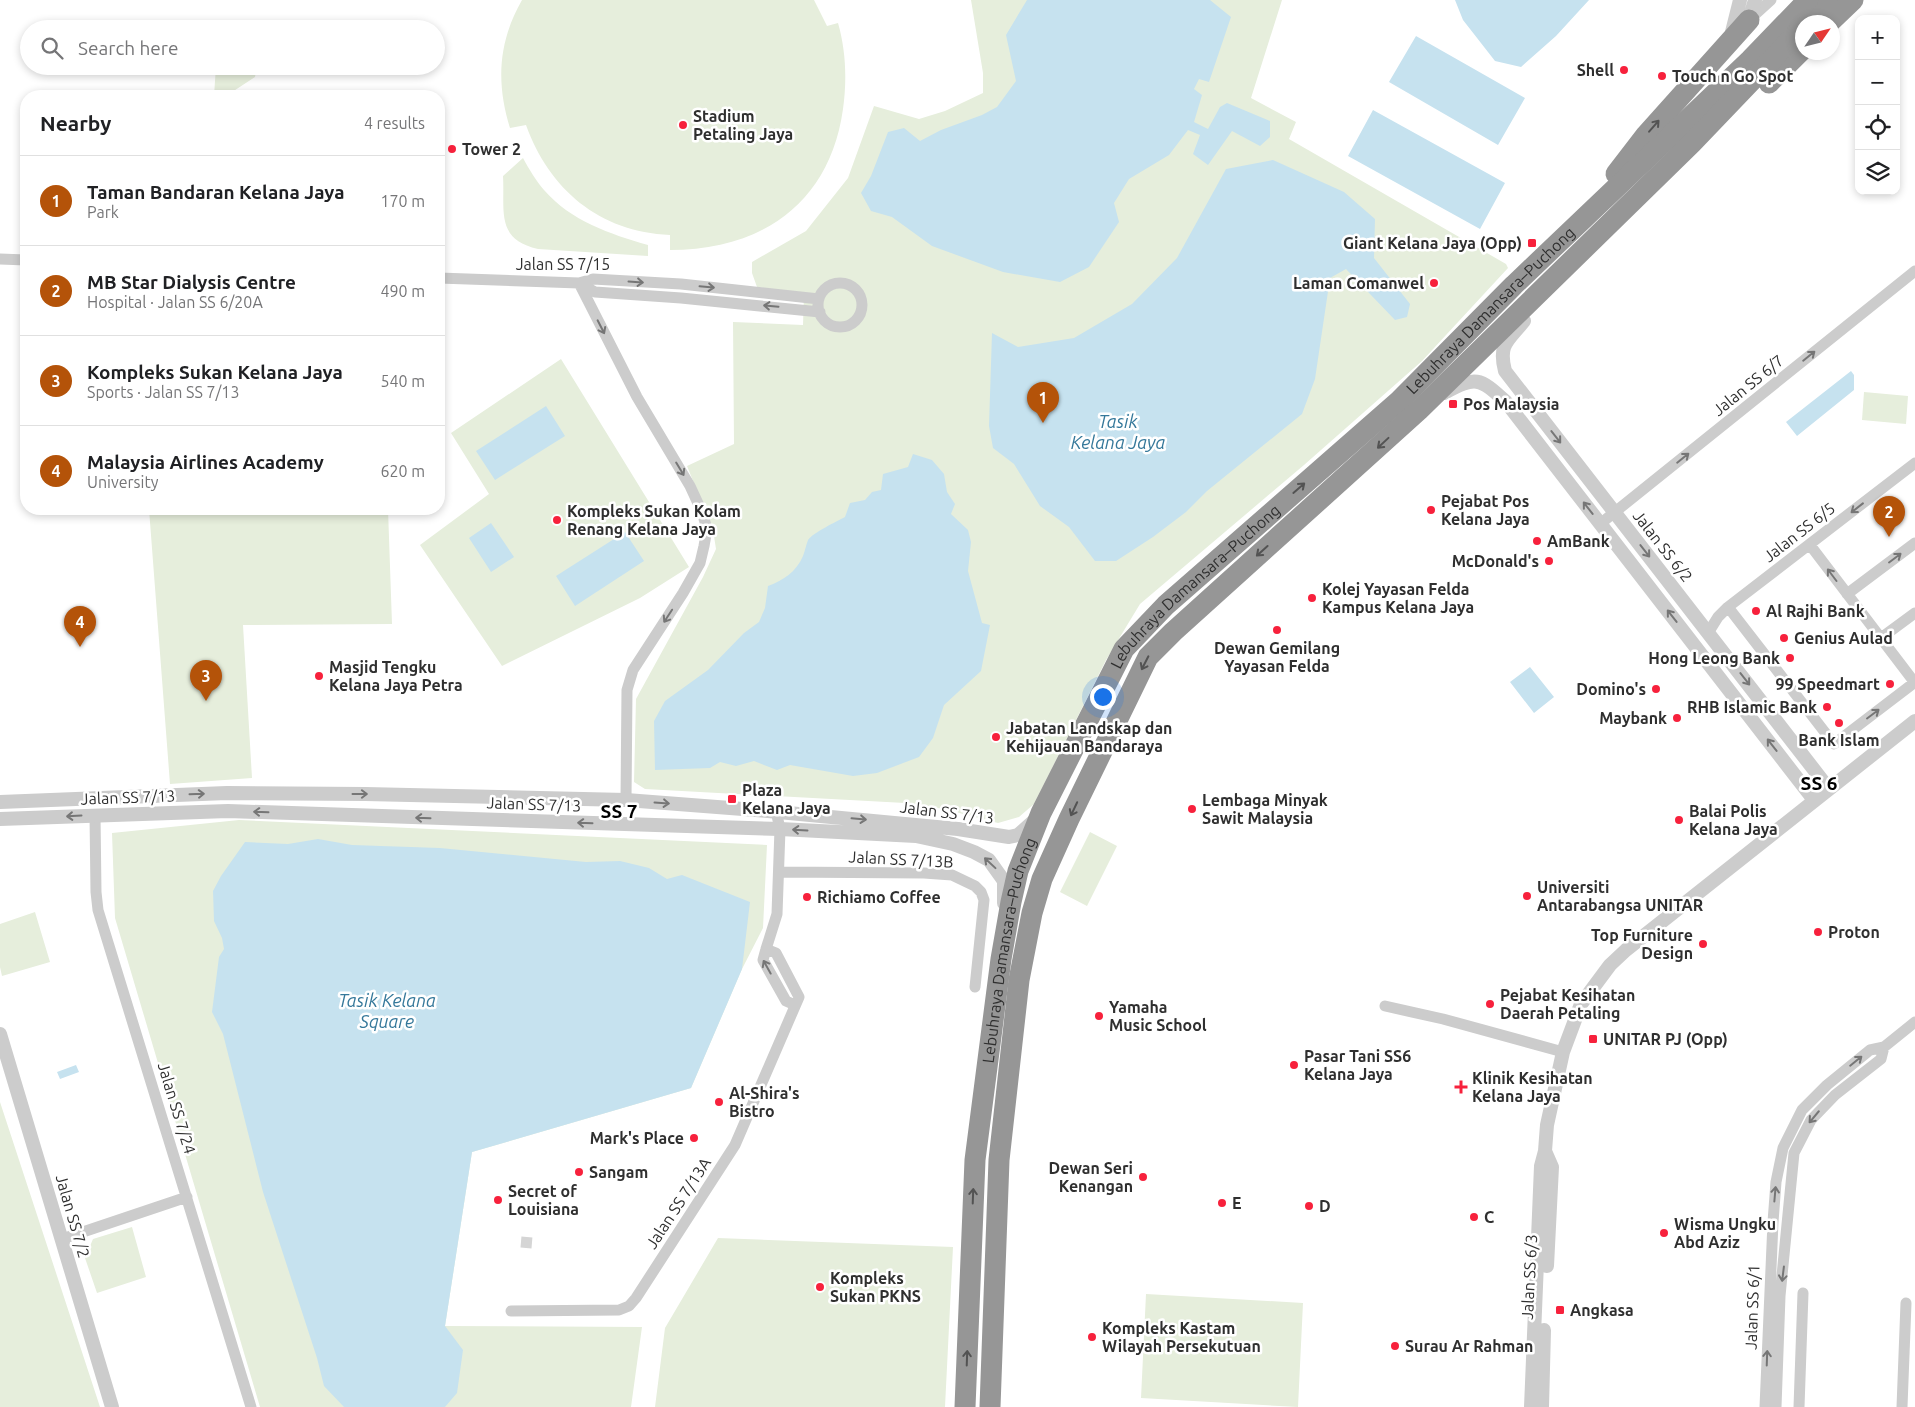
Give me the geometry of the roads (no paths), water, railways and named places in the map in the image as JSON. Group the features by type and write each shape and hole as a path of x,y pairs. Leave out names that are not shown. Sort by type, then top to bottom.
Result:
{"highway":[{"path":"1627,177 1792,0"},
{"name":"Lebuhraya Damansara–Puchong","path":"965,1407 974,1160 1000,959 1010,902 1018,872 1041,812 1124,649 1166,605 1398,401 1569,233 1750,60 1808,0"},
{"path":"1815,15 1829,0"},
{"path":"1837,15 1853,0"},
{"path":"1569,233 1591,209 1646,135 1729,42 1752,10"},
{"name":"Lebuhraya Damansara–Puchong","path":"990,1407 999,1160 1019,980 1032,913 1042,879 1084,788 1152,652 1419,410 1692,142 1795,35"},
{"path":"1419,410 1430,407 1524,321 1795,57"}],"street":[{"path":"1729,42 1740,0"},
{"path":"1752,10 1771,0"},
{"path":"0,259 20,260"},
{"name":"Jalan SS 6/7","path":"1600,524 1915,271"},
{"name":"Jalan SS 7/15","path":"445,278 579,283 592,279 681,284 819,299"},
{"path":"579,283 595,292 681,298 820,312"},
{"path":"579,283 637,397 690,486 702,512 706,529 700,563 683,593 633,670 627,690 626,800"},
{"path":"681,284 681,298"},
{"path":"846,284 857,292 862,305 858,318 846,326 831,325 820,312 819,299 832,285 846,284"},
{"name":"Jalan SS 6/2","path":"1524,321 1503,347 1502,359 1505,371 1829,789"},
{"path":"1444,393 1467,382 1476,380 1493,390 1506,402 1814,800"},
{"name":"Jalan SS 6/5","path":"1708,633 1718,617 1728,607 1913,468"},
{"path":"1847,594 1915,543"},
{"path":"1728,607 1834,744 1915,682 1810,545"},
{"path":"1881,638 1915,613"},
{"name":"Jalan SS 6/3","path":"1537,1404 1552,1166 1545,1151 1547,1125 1563,1052 1581,1004 1610,965 1645,935 1915,721"},
{"name":"Jalan SS 7/13","path":"0,802 227,794 365,794 626,800 958,829 1009,837 1018,835 1041,812"},
{"path":"131,798 140,813"},
{"name":"Jalan SS 7/13","path":"0,819 228,811 780,829 916,836 953,844 983,856 995,866 1004,881 1005,891 1000,959"},
{"name":"Jalan SS 7/13A","path":"511,1311 619,1310 629,1306 735,1145 795,1005 786,1001 763,960 777,914 780,829 776,812"},
{"name":"Jalan SS 7/24","path":"95,815 98,910 250,1407"},
{"name":"Jalan SS 7/13B","path":"779,872 943,874 952,875 975,886 981,892 984,900 975,987"},
{"path":"1385,1006 1442,1019 1563,1052"},
{"name":"Jalan SS 6/1","path":"1765,1407 1773,1222 1776,1182 1783,1148 1802,1110 1827,1085 1870,1050 1884,1047 1915,1022"},
{"name":"Jalan SS 7/2","path":"0,1034 112,1407"},
{"name":"Jalan SS 6/1","path":"1776,1407 1780,1296 1794,1153 1811,1120 1835,1095 1881,1058 1884,1047"},
{"path":"62,1239 187,1197"},
{"path":"1799,1407 1803,1293"},
{"path":"1902,1407 1906,1302"}],"water":[{"path":"1027,0 1210,0 1231,17 1209,82 1199,79 1194,89 1202,95 1194,122 1208,129 1220,107 1227,103 1270,121 1270,137 1260,146 1232,131 1208,165 1193,154 1200,135 1188,130 1169,155 1129,179 1114,203 1119,222 1089,267 1060,282 1003,272 932,246 892,217 871,211 861,193 871,176 888,132 904,128 920,141 941,130 982,115 997,107 1016,81 1006,35"},
{"path":"1455,0 1589,0 1556,36 1521,67 1495,61 1463,20"},
{"path":"1416,36 1525,98 1498,145 1389,82"},
{"path":"1373,110 1505,183 1480,229 1348,156"},
{"name":"Tasik Kelana Jaya","path":"1273,160 1344,192 1375,219 1374,258 1410,304 1407,317 1395,320 1346,269 1330,278 1315,379 1302,414 1207,491 1186,512 1153,537 1116,561 1095,561 1069,527 1040,506 1014,464 993,448 989,426 992,333 1018,347 1074,338 1132,304 1177,258 1226,169"},
{"path":"1851,371 1854,375 1854,390 1797,436 1786,422"},
{"path":"546,406 565,436 495,480 476,451"},
{"path":"913,454 932,460 944,474 947,492 955,504 951,514 968,530 971,542 968,571 982,623 990,625 981,671 944,705 933,738 919,757 877,773 853,776 790,765 777,770 754,761 736,766 720,762 710,768 655,770 654,721 665,701 708,670 744,633 759,622 765,608 768,586 793,571 800,562 808,540 811,537 845,517 850,503 865,500 872,492 881,490 883,474 908,467"},
{"path":"491,523 514,557 491,572 469,538"},
{"path":"625,532 644,561 575,606 556,576"},
{"path":"1530,667 1554,697 1534,713 1510,682"},
{"name":"Tasik Kelana Square","path":"318,839 352,845 440,848 586,862 620,861 649,868 667,879 682,875 750,902 742,969 691,1088 472,1152 445,1326 463,1350 457,1393 445,1407 344,1407 324,1386 317,1358 263,1192 223,1034 212,1012 219,957 224,949 222,938 214,921 213,891 221,876 245,842 288,844"},
{"path":"76,1065 79,1072 60,1079 57,1072"}],"tunnel":[{"path":"526,1248 527,1236"}],"place":[{"name":"Shell","path":"1624,70"},
{"name":"Touch n Go Spot","path":"1662,76"},
{"name":"Stadium Petaling Jaya","path":"683,125"},
{"name":"Tower 2","path":"452,149"},
{"name":"Giant Kelana Jaya (Opp)","path":"1532,243"},
{"name":"Laman Comanwel","path":"1434,283"},
{"name":"Pos Malaysia","path":"1453,404"},
{"name":"Taman Bandaran Kelana Jaya","path":"1043,423"},
{"name":"Pejabat Pos Kelana Jaya","path":"1431,510"},
{"name":"Kompleks Sukan Kolam Renang Kelana Jaya","path":"557,520"},
{"name":"MB Star Dialysis Centre","path":"1889,537"},
{"name":"AmBank","path":"1537,541"},
{"name":"McDonald's","path":"1549,561"},
{"name":"Kolej Yayasan Felda Kampus Kelana Jaya","path":"1312,598"},
{"name":"Al Rajhi Bank","path":"1756,611"},
{"name":"Dewan Gemilang Yayasan Felda","path":"1277,630"},
{"name":"Genius Aulad","path":"1784,638"},
{"name":"Malaysia Airlines Academy","path":"80,647"},
{"name":"Hong Leong Bank","path":"1790,658"},
{"name":"Masjid Tengku Kelana Jaya Petra","path":"319,676"},
{"name":"99 Speedmart","path":"1890,684"},
{"name":"Domino's","path":"1656,689"},
{"name":"Kompleks Sukan Kelana Jaya","path":"206,701"},
{"name":"RHB Islamic Bank","path":"1827,707"},
{"name":"Maybank","path":"1677,718"},
{"name":"Bank Islam","path":"1839,723"},
{"name":"Jabatan Landskap dan Kehijauan Bandaraya","path":"996,737"},
{"name":"Plaza Kelana Jaya","path":"732,799"},
{"name":"Lembaga Minyak Sawit Malaysia","path":"1192,809"},
{"name":"Balai Polis Kelana Jaya","path":"1679,820"},
{"name":"Universiti Antarabangsa UNITAR","path":"1527,896"},
{"name":"Richiamo Coffee","path":"807,897"},
{"name":"Proton","path":"1818,932"},
{"name":"Top Furniture Design","path":"1703,944"},
{"name":"Pejabat Kesihatan Daerah Petaling","path":"1490,1004"},
{"name":"Yamaha Music School","path":"1099,1016"},
{"name":"UNITAR PJ (Opp)","path":"1593,1039"},
{"name":"Pasar Tani SS6 Kelana Jaya","path":"1294,1065"},
{"name":"Klinik Kesihatan Kelana Jaya","path":"1461,1087"},
{"name":"Al-Shira's Bistro","path":"719,1102"},
{"name":"Mark's Place","path":"694,1138"},
{"name":"Sangam","path":"579,1172"},
{"name":"Dewan Seri Kenangan","path":"1143,1177"},
{"name":"Secret of Louisiana","path":"498,1200"},
{"name":"E","path":"1222,1203"},
{"name":"D","path":"1309,1206"},
{"name":"C","path":"1474,1217"},
{"name":"Wisma Ungku Abd Aziz","path":"1664,1233"},
{"name":"Kompleks Sukan PKNS","path":"820,1287"},
{"name":"Angkasa","path":"1560,1310"},
{"name":"Kompleks Kastam Wilayah Persekutuan","path":"1092,1337"},
{"name":"Surau Ar Rahman","path":"1395,1346"}],"district":[{"name":"SS 6","path":"1819,783"},
{"name":"SS 7","path":"619,811"}]}
